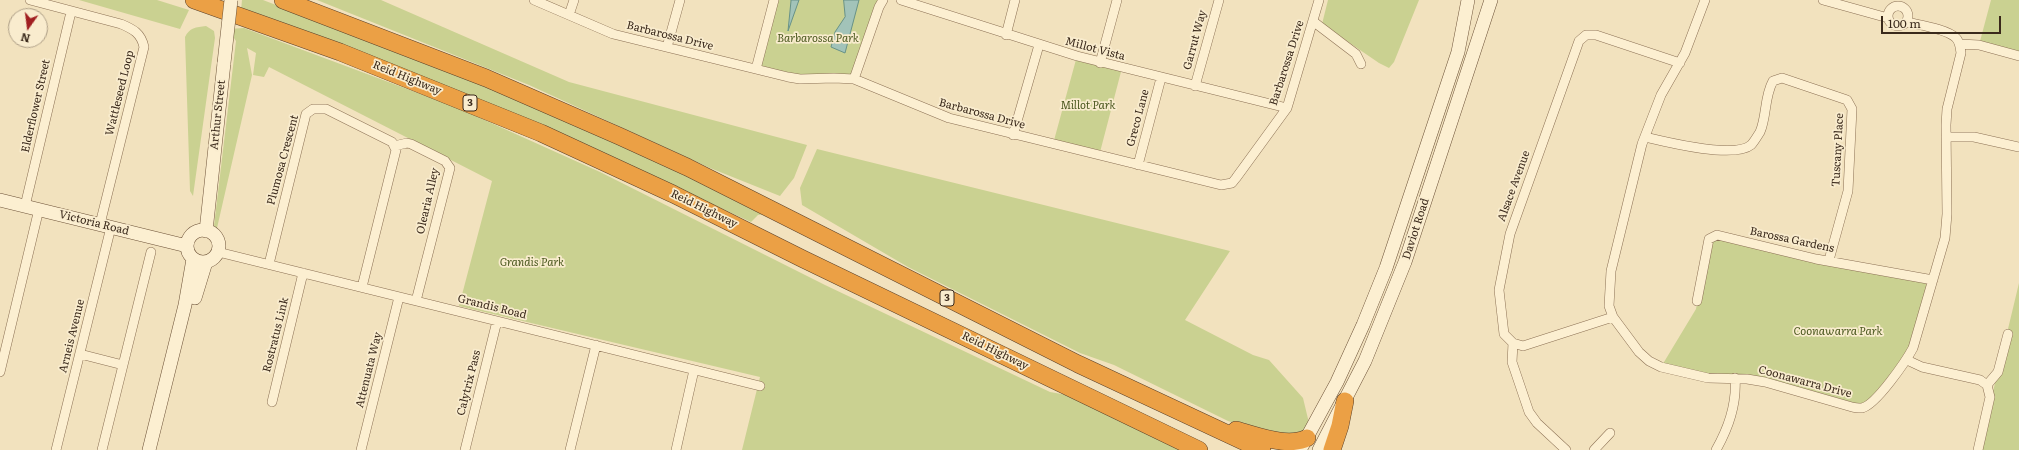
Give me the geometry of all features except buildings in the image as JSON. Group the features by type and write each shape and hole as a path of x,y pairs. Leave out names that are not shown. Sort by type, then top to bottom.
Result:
{"highway":[{"name":"Reid Highway","path":"194,0 340,52 475,105 608,163 803,259 1200,450"},
{"name":"3","path":"283,0 486,78 626,139 751,199 1078,364 1262,450"},
{"path":"1332,450 1340,426 1345,401"},
{"path":"1204,423 1283,441 1300,441 1303,444"}],"street":[{"name":"Wattleseed Loop","path":"30,0 130,28 142,38 144,47 105,225"},
{"name":"Arthur Street","path":"206,231 231,0"},
{"name":"Barbarossa Drive","path":"534,0 613,34 800,79 854,79 871,85 934,114 1013,135 1221,185 1227,185 1236,178 1287,108 1314,22 1319,0"},
{"path":"569,15 574,0"},
{"path":"667,47 680,0"},
{"path":"756,69 774,0"},
{"path":"854,79 879,7 883,0"},
{"name":"Millot Vista","path":"902,0 916,2 1006,35 1039,45 1161,78 1287,108"},
{"path":"1006,35 1015,0"},
{"path":"1100,62 1117,0"},
{"name":"Garrut Way","path":"1195,86 1218,0"},
{"name":"Daviot Road","path":"1303,444 1337,382 1363,325 1386,268 1458,52 1468,0"},
{"name":"Daviot Road","path":"1318,450 1345,401 1374,340 1405,262 1491,0"},
{"name":"Coonawarra Drive","path":"1705,0 1685,54 1661,95 1645,137 1611,271 1609,306 1613,317 1639,352 1649,361 1661,367 1708,378 1735,378 1765,382 1852,408 1862,408 1869,404 1900,371 1913,348 1945,238 1947,109 1961,53 1960,44"},
{"path":"1823,0 1888,18 1895,26 1902,26 1907,22"},
{"path":"1888,18 1891,9 1902,3 1907,11 1907,22"},
{"name":"Elderflower Street","path":"24,206 71,12"},
{"path":"1314,22 1356,54 1361,64"},
{"path":"1907,22 1947,33 1956,37 1960,44 1979,45 2019,56"},
{"name":"Alsace Avenue","path":"1513,343 1504,334 1499,290 1510,234 1579,41 1586,35 1596,35 1680,63"},
{"path":"1013,135 1039,45"},
{"name":"Greco Lane","path":"1138,165 1161,78"},
{"name":"Tuscany Place","path":"1645,137 1697,149 1740,149 1751,145 1760,131 1768,90 1773,81 1782,78 1848,100 1852,109 1848,191 1829,260"},
{"name":"Plumosa Crescent","path":"269,264 306,114 313,109 326,109 392,142 394,146"},
{"path":"1946,137 1974,137 2019,147"},
{"name":"Olearia Alley","path":"394,146 407,143 411,144 445,161 450,168 416,301"},
{"path":"362,287 396,150 394,146"},
{"name":"Victoria Road","path":"0,200 187,246"},
{"path":"0,372 39,209"},
{"name":"Arneis Avenue","path":"56,450 80,354 105,225"},
{"path":"206,231 218,241 218,252 213,259 199,260 188,252 187,246 192,235 206,231"},
{"name":"Barossa Gardens","path":"1697,301 1709,239 1717,235 1816,259 1829,260 1933,280"},
{"path":"102,450 150,252"},
{"name":"Grandis Road","path":"218,252 760,386"},
{"path":"149,450 185,305 199,260"},
{"path":"157,450 198,286 199,260"},
{"name":"Rostratus Link","path":"272,402 304,273"},
{"name":"Attenuata Way","path":"361,450 399,297"},
{"path":"1566,450 1537,423 1529,412 1512,362 1513,343 1523,346 1613,317"},
{"name":"Calytrix Pass","path":"465,450 497,321"},
{"path":"1987,385 1998,372 2008,334"},
{"path":"570,450 596,345"},
{"path":"80,354 123,365"},
{"path":"1907,360 1922,367 1980,380 1987,385 1990,397 1978,450"},
{"path":"676,450 694,370"},
{"path":"1716,450 1725,433 1736,391 1735,378"},
{"path":"1594,450 1610,433"}],"green space":[{"path":"79,0 157,0 189,10 180,29"},
{"path":"242,0 263,0 489,87 616,142 766,214 758,215 751,222 659,180 241,11"},
{"path":"317,0 381,0 569,82 807,145 794,178 780,196 710,168 529,85"},
{"name":"Barbarossa Park","path":"774,0 883,0 854,79 816,79 756,69"},
{"path":"1328,0 1419,0 1394,62 1389,68 1379,63 1322,24"},
{"path":"1991,0 2019,0 2019,56 1979,45"},
{"path":"206,26 214,31 215,38 193,196 190,191 185,37 193,28"},
{"name":"Grandis Park","path":"244,28 458,108 600,172 825,285 1050,392 1067,395 1190,450 742,450 760,377 459,306 492,181 269,67 264,77 253,75 256,53 247,48 252,75 217,228 214,226 236,41 228,29"},
{"name":"Millot Park","path":"1077,56 1122,68 1099,156 1053,144"},
{"path":"817,149 1230,251 1185,320 1253,355 1269,360 1303,398 1309,423 1299,435 1273,434 1228,421 1114,365 1080,353 908,267 802,205 800,188"},
{"name":"Coonawarra Park","path":"1718,236 1933,280 1913,348 1862,408 1765,382 1708,378 1661,367 1696,309 1709,239"},
{"path":"2019,283 2019,450 1979,450"}],"water":[{"path":"799,0 788,31 791,1"},
{"path":"844,0 859,0 845,53 831,47 835,32 845,17"}]}
